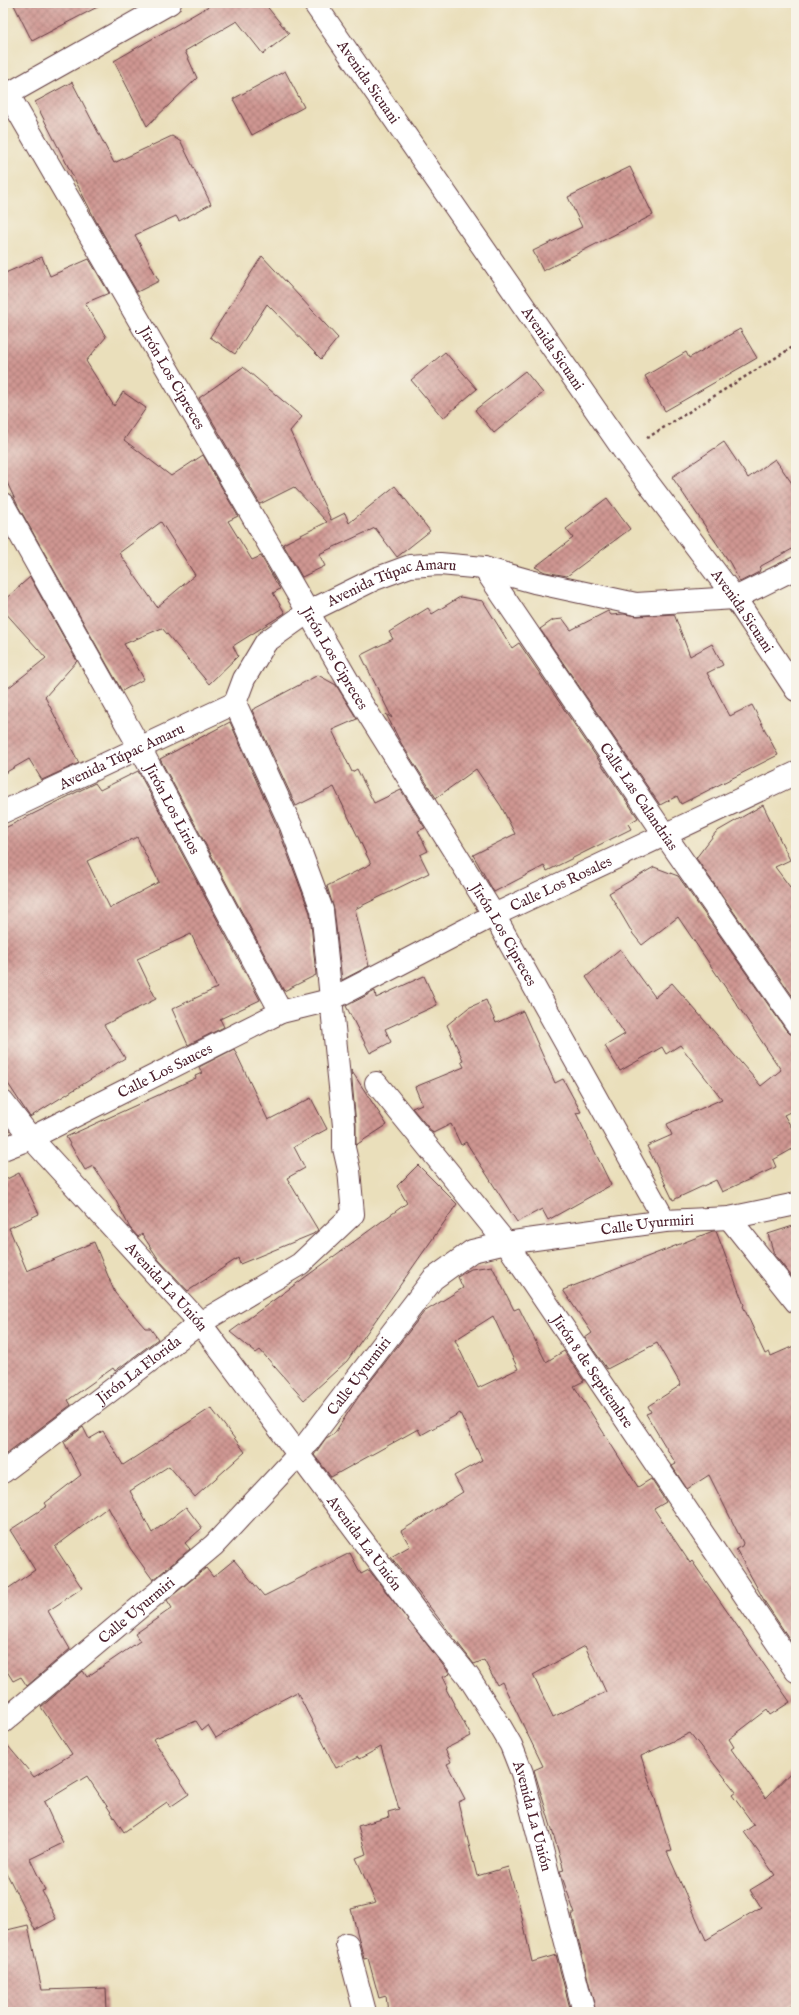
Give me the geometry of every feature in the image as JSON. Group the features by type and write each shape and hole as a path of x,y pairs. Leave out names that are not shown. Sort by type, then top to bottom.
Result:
{"street":[{"path":"5,95 170,3"},
{"name":"Avenida Sicuani","path":"314,3 624,451 735,598 796,690"},
{"name":"Jirón Los Cipreces","path":"5,95 352,688 494,915 665,1221"},
{"name":"Jirón Los Lirios","path":"3,504 140,748 281,1012"},
{"name":"Avenida Túpac Amaru","path":"3,812 235,703 244,679 266,642 308,612 375,579 410,566 440,564 484,568 534,582 636,604 735,598 796,568"},
{"name":"Calle Las Calandrias","path":"484,568 665,835 796,1023"},
{"path":"235,703 291,826 322,910 330,1000"},
{"name":"Calle Los Rosales","path":"330,1000 494,915 796,773"},
{"name":"Calle Los Sauces","path":"3,1150 31,1138 281,1012 330,1000"},
{"name":"Jirón La Florida","path":"3,1472 200,1323 300,1264 353,1214 349,1170 344,1148 344,1126 330,1000"},
{"name":"Jirón 8 de Septiembre","path":"376,1083 506,1243 796,1671"},
{"name":"Avenida La Unión","path":"3,1102 31,1138 200,1323 417,1613 468,1676 511,1746 522,1772 584,2012"},
{"name":"Calle Uyurmiri","path":"3,1722 214,1545 298,1455 433,1279 472,1251 506,1243 665,1221 729,1218 796,1204"},
{"path":"729,1218 796,1302"},
{"path":"347,1944 366,2012"}],"path":[{"path":"624,451 796,345"}],"building":[{"path":"13,3 105,3 32,41"},
{"path":"214,3 268,3 265,4 289,34 263,54 237,21 185,51 197,78 147,126 114,61"},
{"path":"285,71 304,107 252,135 233,99"},
{"path":"72,82 114,163 172,136 181,142 211,204 179,221 176,216 135,235 159,281 137,292 97,223 35,102"},
{"path":"630,167 653,215 543,271 533,251 582,227 568,197"},
{"path":"262,256 338,338 321,359 267,304 235,354 210,337"},
{"path":"42,257 50,276 89,259 109,293 85,303 106,337 86,361 114,406 123,392 146,408 124,440 171,476 203,455 238,516 228,521 252,560 261,556 280,589 273,593 285,613 233,646 238,656 209,684 162,628 124,644 144,679 122,691 18,506 3,474 3,274","holes":["161,522 195,575 157,607 119,553"]},
{"path":"740,329 757,358 665,411 645,376 686,352 689,358"},
{"path":"445,352 477,389 443,418 411,380"},
{"path":"243,367 302,417 290,431 331,520 345,513 349,523 395,486 430,531 397,557 375,528 319,554 325,566 302,577 283,544 327,522 294,487 260,504 199,398"},
{"path":"525,371 543,393 494,433 475,410"},
{"path":"724,442 748,478 775,459 796,489 796,547 761,566 759,572 740,582 730,563 672,477"},
{"path":"607,498 630,529 567,576 545,572 535,567 573,538 566,529"},
{"path":"30,577 77,661 45,697 79,763 42,780 29,759 3,774 3,692 46,658 3,610 3,601"},
{"path":"460,597 483,601 512,648 519,643 638,818 628,824 631,829 547,871 544,866 494,892 473,855 515,834 501,806 476,769 436,798 401,743 386,714 392,718 361,655 393,639 389,632 428,608 432,614"},
{"path":"608,611 611,615 624,614 637,616 674,614 690,656 712,644 723,665 707,673 730,716 752,705 778,755 681,804 677,796 660,805 540,629 553,620 563,619 571,630"},
{"path":"318,675 336,685 357,719 332,730 352,772 357,769 374,803 401,790 425,828 418,831 428,851 420,855 429,873 355,909 369,966 342,980 334,909 327,886 371,864 334,787 296,806 252,710"},
{"path":"230,722 279,831 310,913 316,975 284,991 160,759"},
{"path":"138,771 260,1000 220,1019 224,1027 188,1045 172,1009 217,988 191,934 137,959 156,999 104,1025 125,1058 30,1117 3,1076 3,829 95,783 100,790","holes":["137,837 159,882 110,908 87,861"]},
{"path":"763,805 790,860 775,867 796,895 796,1001 696,858 716,832"},
{"path":"654,867 678,876 786,1030 790,1034 796,1035 796,1109 784,1115 796,1135 796,1147 773,1160 776,1167 722,1192 716,1180 673,1200 647,1146 672,1135 667,1124 722,1099 680,1045 666,1054 662,1047 620,1071 605,1046 625,1034 586,977 620,949 655,997 672,983 761,1086 781,1070 678,917 642,945 633,934 609,893"},
{"path":"424,976 437,1005 385,1029 391,1042 370,1053 346,1006 375,991 376,998"},
{"path":"486,1000 496,1023 523,1011 555,1083 563,1079 581,1112 576,1113 611,1185 548,1220 542,1209 517,1222 466,1142 461,1145 451,1124 433,1133 412,1108 422,1104 415,1087 464,1067 461,1061 463,1060 447,1025 468,1008"},
{"path":"234,1049 268,1120 311,1098 327,1129 294,1147 305,1168 287,1178 318,1230 313,1234 240,1264 238,1258 188,1291 159,1260 142,1234 138,1237 130,1228 115,1199 93,1166 85,1170 66,1137 196,1078 195,1076 202,1073 199,1067"},
{"path":"351,1070 387,1125 356,1145 356,1125"},
{"path":"418,1165 457,1204 347,1361 304,1400 260,1350 256,1353 230,1332 407,1203 397,1186"},
{"path":"19,1173 39,1214 9,1228 27,1271 94,1242 115,1293 145,1328 150,1328 158,1339 115,1371 113,1368 68,1400 71,1405 3,1456 3,1181"},
{"path":"796,1225 796,1282 774,1254 768,1234"},
{"path":"716,1231 744,1305 743,1306 765,1354 769,1352 771,1356 796,1345 796,1649 765,1602 736,1549 742,1546 743,1543 709,1475 687,1489 672,1466 676,1464 646,1414 651,1412 648,1406 681,1385 657,1343 607,1369 585,1338 592,1333 563,1290"},
{"path":"492,1266 514,1310 519,1308 546,1362 564,1351 584,1381 574,1386 638,1487 651,1479 666,1502 654,1509 690,1563 692,1561 790,1702 770,1715 767,1710 729,1739 734,1747 731,1749 766,1798 796,1767 796,2002 781,2012 596,2012 572,1914 575,1914 560,1871 564,1870 534,1770 543,1766 502,1682 497,1685 484,1660 474,1664 391,1557 410,1546 401,1531 463,1492 454,1476 482,1460 460,1413 421,1435 418,1429 331,1477 314,1455 326,1438 334,1434 359,1396 424,1312 463,1288 458,1277 471,1269","holes":["493,1316 518,1369 478,1388 455,1340","585,1646 606,1692 553,1717 533,1675","690,1733 736,1792 732,1795 754,1825 744,1832 775,1875 750,1890 761,1907 706,1940 667,1852 672,1851 641,1756"]},
{"path":"211,1408 245,1452 195,1497 169,1466 130,1491 152,1533 186,1507 202,1528 185,1543 190,1549 153,1580 130,1548 108,1507 55,1547 82,1588 48,1611 70,1649 27,1686 21,1677 13,1681 3,1665 3,1592 35,1570 10,1530 47,1506 45,1503 81,1475 64,1442 83,1427 89,1439 103,1431 123,1465"},
{"path":"350,1553 361,1574 369,1570 450,1674 443,1677 448,1687 446,1689 471,1736 445,1749 451,1762 447,1764 465,1799 458,1802 477,1876 508,1867 516,1891 532,1962 556,1955 571,2012 388,2012 386,1996 379,1998 368,1958 364,1959 351,1909 376,1903 356,1858 366,1854 358,1826 389,1817 388,1812 399,1809 381,1747 359,1759 358,1757 336,1768 297,1692 255,1714 216,1738 208,1725 202,1730 196,1721 153,1739 189,1794 170,1807 167,1802 124,1832 87,1776 44,1802 63,1843 30,1859 45,1890 42,1891 56,1919 35,1930 3,1866 3,1740 34,1777 72,1754 41,1707 83,1671 87,1677 140,1641 135,1634 172,1608 167,1600 206,1568 213,1577 234,1560 264,1596"},
{"path":"28,1925 42,1990 106,1988 107,2012 3,2012 3,1931"}]}
